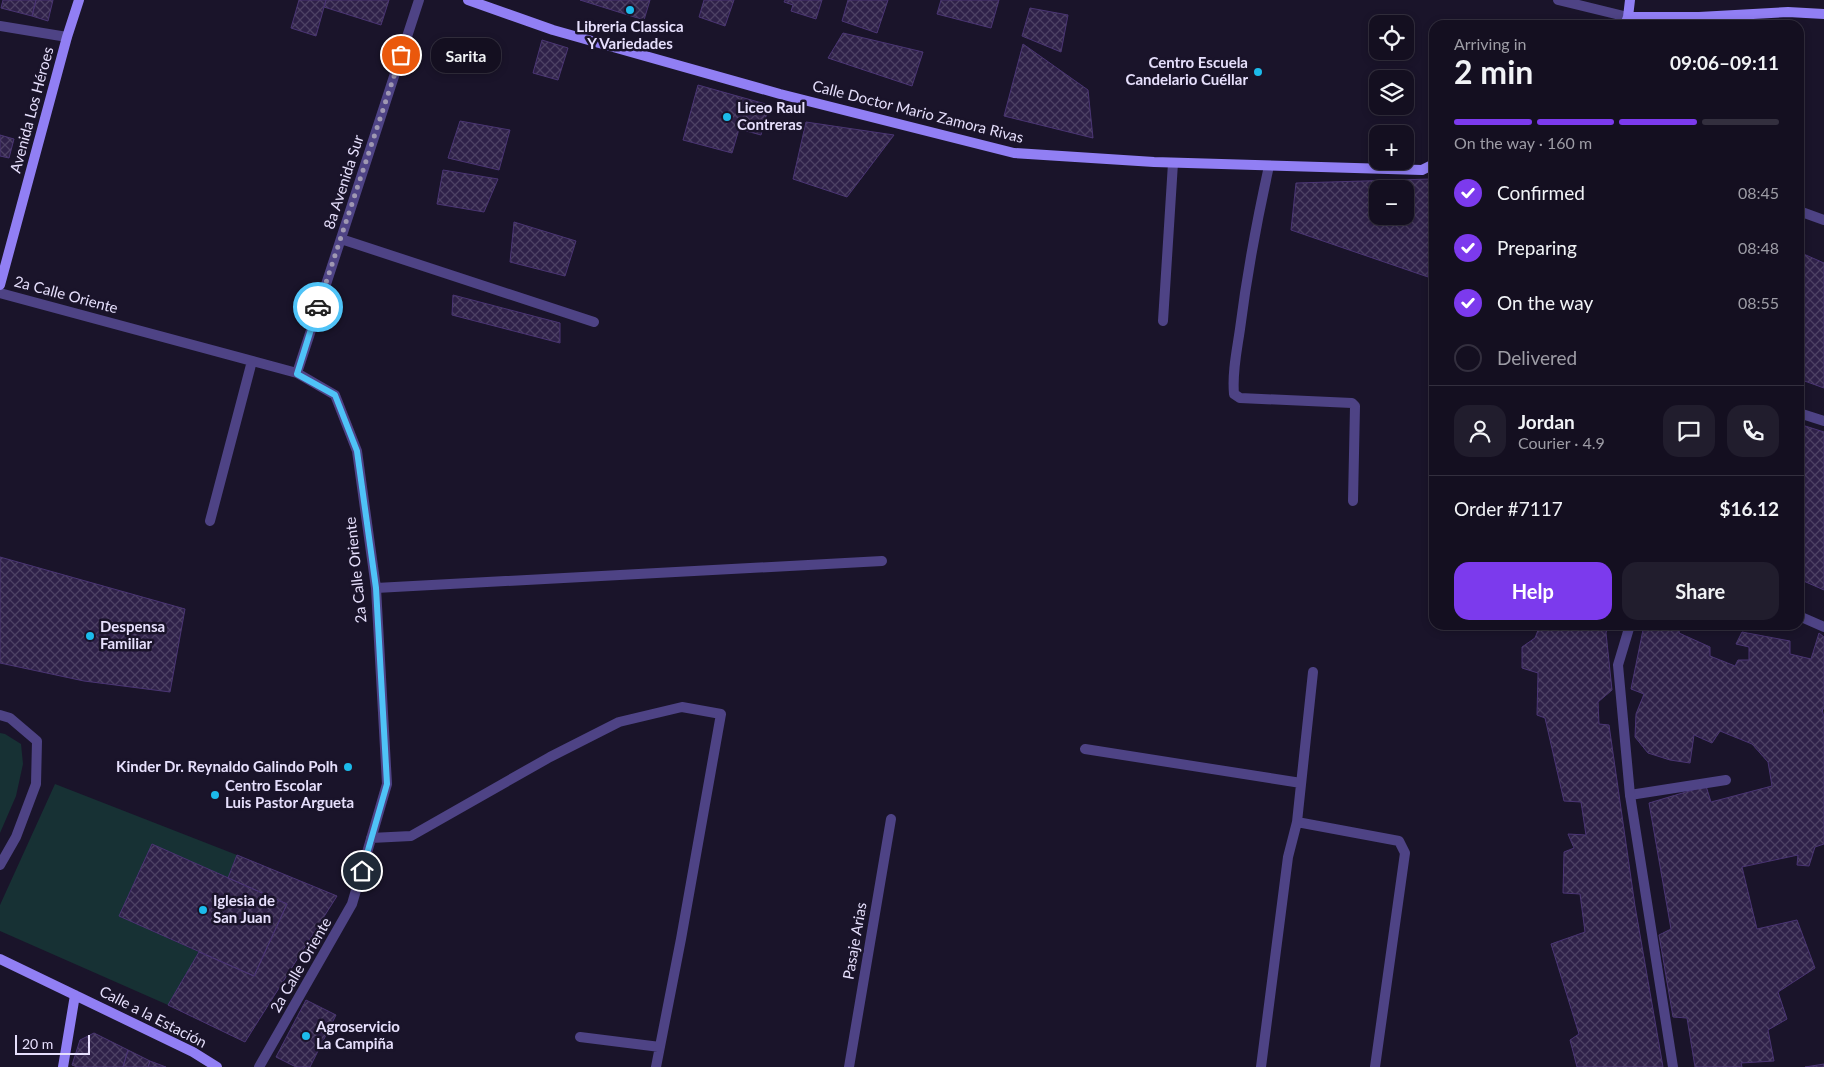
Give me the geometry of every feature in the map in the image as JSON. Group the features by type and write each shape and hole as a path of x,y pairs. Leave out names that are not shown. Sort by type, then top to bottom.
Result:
{"street":[{"name":"Avenida Los Héroes","path":"0,286 79,0"},
{"name":"8a Avenida Sur","path":"297,374 419,0"},
{"name":"Calle Doctor Mario Zamora Rivas","path":"468,0 553,30 752,86 1014,153 1269,166 1422,170 1429,166"},
{"path":"1558,0 1623,20"},
{"path":"1626,20 1630,0"},
{"path":"1644,20 1788,12 1824,14"},
{"path":"0,26 68,37"},
{"path":"1162,321 1173,162"},
{"path":"1269,166 1252,244 1242,307 1233,381 1234,394 1240,398 1352,403 1355,406 1353,501"},
{"path":"1804,213 1824,220"},
{"path":"341,239 594,322"},
{"name":"2a Calle Oriente","path":"0,293 297,374 335,395 357,451 376,588 387,784 352,904 259,1067"},
{"path":"210,521 252,362"},
{"path":"1804,415 1824,421"},
{"path":"376,588 882,561"},
{"path":"1804,618 1824,627"},
{"path":"1628,630 1618,665 1630,795 1673,1067"},
{"path":"1261,1067 1288,857 1297,822 1313,672"},
{"path":"371,838 411,836 550,757 619,722 682,706 721,714 656,1067"},
{"path":"0,715 10,718 37,741 36,784 16,836 0,865"},
{"path":"1085,749 1301,783"},
{"path":"1630,795 1726,780"},
{"name":"Pasaje Arias","path":"849,1067 891,819"},
{"path":"1297,822 1398,842 1405,853 1375,1067"},
{"name":"Calle a la Estación","path":"0,959 193,1052 217,1067"},
{"path":"63,1067 75,995"},
{"path":"580,1037 660,1047"}],"green space":[{"path":"0,733 21,744 23,764 16,796 0,833"},
{"path":"55,784 237,855 228,878 152,844 119,916 199,952 168,1005 0,931 0,905"}],"building":[{"path":"3,0 36,0 32,16 1,8"},
{"path":"36,0 53,0 48,21 32,16"},
{"path":"299,0 326,0 316,36 291,28"},
{"path":"326,0 389,0 381,25 324,7"},
{"name":"Libreria Classica Y Variedades","path":"580,0 650,0 644,20"},
{"path":"704,0 734,0 725,26 699,17"},
{"path":"785,0 822,0 816,19 791,11 793,5 784,2"},
{"path":"848,0 888,0 877,33 842,21"},
{"path":"941,0 999,0 991,28 937,14"},
{"path":"1030,8 1068,15 1061,52 1022,36"},
{"path":"843,33 923,52 912,86 828,58"},
{"path":"542,40 568,48 558,80 533,73"},
{"path":"1023,44 1088,90 1093,138 1004,116"},
{"name":"Liceo Raul Contreras","path":"698,85 769,105 761,135 739,129 732,153 683,140"},
{"path":"460,121 510,130 499,170 448,158"},
{"path":"806,122 894,135 847,197 793,179"},
{"path":"0,135 14,139 9,158 0,156"},
{"path":"443,170 498,179 484,212 437,204"},
{"path":"1429,179 1428,277 1291,230 1296,183 1369,181 1369,225 1414,225 1414,180 1397,180"},
{"path":"514,222 576,241 565,276 510,262"},
{"path":"1804,254 1824,263 1824,388 1804,381"},
{"path":"453,295 560,323 560,343 452,315"},
{"path":"1804,426 1824,432 1824,590 1804,581"},
{"name":"Despensa Familiar","path":"0,557 185,609 170,692 84,681 0,663"},
{"path":"1538,630 1607,630 1612,690 1598,702 1599,724 1609,725 1635,906 1663,1067 1577,1067 1570,1040 1579,1034 1551,944 1585,932 1580,894 1563,893 1564,852 1574,848 1568,834 1586,835 1581,802 1564,801 1545,718 1537,715 1538,673 1522,668 1522,647 1535,638"},
{"path":"1643,630 1679,630 1679,633 1710,647 1710,656 1735,666 1738,660 1749,660 1749,647 1736,644 1742,632 1790,641 1790,654 1811,659 1819,633 1824,637 1824,709 1822,709 1824,717 1824,844 1815,847 1809,866 1797,865 1798,855 1742,867 1757,929 1797,920 1815,968 1778,992 1787,1019 1768,1030 1774,1061 1741,1063 1742,1067 1695,1067 1687,1018 1673,1017 1659,935 1671,929 1649,803 1706,786 1711,802 1772,786 1768,762 1752,744 1720,731 1712,743 1694,735 1690,763 1670,760 1648,753 1635,737 1636,714 1644,694 1631,689"},
{"name":"Iglesia de San Juan","path":"152,844 287,904 254,976 119,916"},
{"path":"237,855 337,896 245,1042 168,1005 199,952 254,976 287,904 228,878"},
{"name":"Agroservicio La Campiña","path":"306,1000 336,1015 310,1067 296,1067 276,1057"},
{"path":"94,1033 128,1050 123,1067 77,1067 72,1065 80,1040"},
{"path":"128,1050 150,1061 148,1067 123,1067"},
{"path":"150,1061 166,1067 148,1067"},
{"path":"1824,1064 1824,1067 1805,1067"}],"way so far":[{"path":"318,307 401,55"}],"place":[{"name":"Libreria Classica Y Variedades","path":"630,10"},
{"name":"Sarita","path":"401,55"},
{"name":"Centro Escuela Candelario Cuéllar","path":"1258,72"},
{"name":"Liceo Raul Contreras","path":"727,117"},
{"name":"Despensa Familiar","path":"90,636"},
{"name":"Kinder Dr. Reynaldo Galindo Polh","path":"348,767"},
{"name":"Centro Escolar Luis Pastor Argueta","path":"215,795"},
{"name":"Iglesia de San Juan","path":"203,910"},
{"name":"Agroservicio La Campiña","path":"306,1036"}],"route":[{"path":"318,307 297,374 335,395 357,451 376,588 387,784 362,871"}]}
